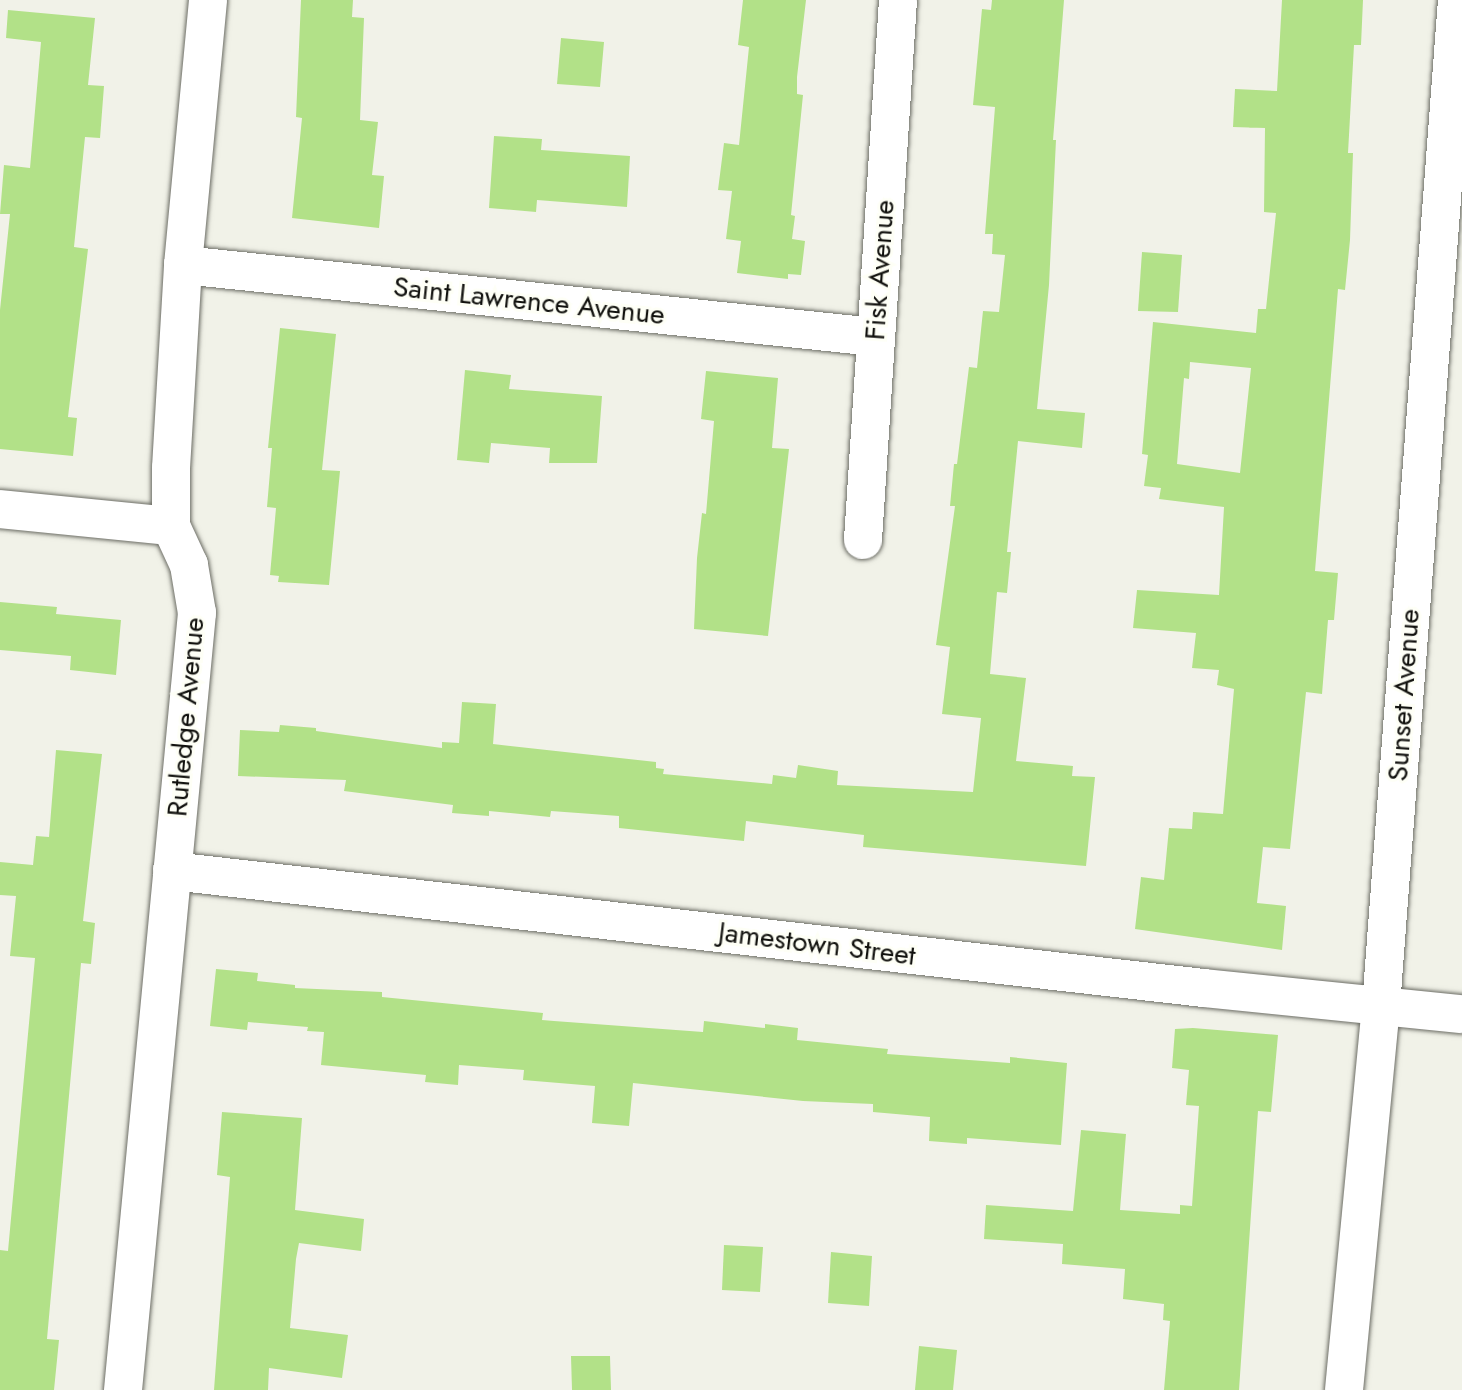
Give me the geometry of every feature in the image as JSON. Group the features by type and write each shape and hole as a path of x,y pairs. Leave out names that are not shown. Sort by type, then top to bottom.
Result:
{"street":[{"name":"Rutledge Avenue","path":"123,1390 197,613 189,565 171,526 171,468 183,265 208,0"},
{"name":"Fisk Avenue","path":"863,540 898,0"},
{"name":"Sunset Avenue","path":"1344,1390 1381,1006 1457,0"},
{"name":"Saint Lawrence Avenue","path":"183,265 875,337"},
{"path":"0,509 171,526"},
{"name":"Jamestown Street","path":"172,871 1462,1014"}],"building":[{"path":"301,0 353,0 352,17 364,18 360,120 378,122 372,175 384,176 379,228 292,218 302,118 296,117"},
{"path":"743,0 806,0 797,77 797,94 803,95 791,215 795,216 792,239 805,241 801,275 788,274 788,279 737,273 741,241 726,239 732,191 718,190 724,143 739,145 749,47 738,45"},
{"path":"992,0 1064,0 1053,140 1056,140 1049,285 1037,409 1085,413 1082,448 1018,441 1007,552 1011,552 1007,593 997,592 990,674 1026,678 1016,761 1073,766 1072,776 1095,777 1086,866 863,847 864,835 746,821 744,841 619,828 619,816 551,811 550,817 489,811 489,816 452,813 453,805 344,791 346,780 238,776 240,730 279,732 280,725 316,728 316,731 442,748 442,742 459,743 462,702 496,704 493,744 656,762 656,768 664,769 663,774 772,784 773,775 796,778 798,765 838,771 837,785 973,792 981,718 942,714 950,647 936,645 955,506 950,506 954,464 957,464 969,367 977,368 983,311 999,312 1005,255 992,254 993,234 985,234 995,107 973,105 982,9 991,10"},
{"path":"1282,0 1363,0 1361,45 1354,45 1348,153 1353,153 1350,240 1345,290 1338,289 1315,571 1338,573 1334,620 1328,620 1322,694 1306,692 1290,849 1263,847 1257,903 1286,906 1282,950 1135,929 1141,877 1164,880 1169,828 1192,829 1193,812 1223,814 1234,689 1217,685 1219,670 1192,668 1196,633 1133,628 1137,590 1219,595 1224,507 1159,499 1161,488 1144,486 1148,455 1142,454 1153,322 1256,333 1258,309 1266,309 1276,213 1264,212 1265,128 1233,127 1235,89 1277,91","holes":["1190,362 1251,368 1240,473 1177,464 1184,378 1189,379"]},
{"path":"8,10 95,18 88,85 104,86 100,138 85,137 74,247 88,249 68,417 77,418 73,456 0,449 0,310 10,214 0,214 4,165 30,168 41,42 6,38"},
{"path":"561,38 604,42 600,87 557,84"},
{"path":"494,136 542,139 541,150 630,156 627,207 537,200 536,212 489,208"},
{"path":"1142,252 1182,255 1178,312 1138,311"},
{"path":"280,328 336,334 322,470 340,471 329,585 278,582 279,576 270,575 276,508 267,507 272,448 268,448"},
{"path":"465,370 511,375 509,389 602,396 597,463 549,463 550,448 491,443 489,463 457,460"},
{"path":"706,371 778,378 772,448 789,449 768,636 694,629 697,558 702,513 706,514 714,421 701,419"},
{"path":"0,602 57,607 56,614 121,620 116,675 70,670 71,656 0,650"},
{"path":"56,750 102,754 83,921 95,923 91,964 81,963 47,1339 59,1340 54,1390 0,1390 0,1250 8,1251 35,958 10,956 16,896 0,895 0,862 33,865 36,836 49,837"},
{"path":"216,969 258,973 257,981 295,985 295,988 382,992 382,997 543,1013 542,1020 703,1032 704,1021 765,1028 765,1024 798,1028 797,1040 888,1049 887,1054 1010,1063 1010,1057 1067,1063 1061,1145 967,1138 967,1144 929,1141 930,1117 873,1112 873,1104 803,1101 633,1083 629,1126 592,1123 595,1086 523,1080 524,1070 459,1065 458,1085 425,1082 426,1075 321,1065 324,1032 307,1031 308,1027 248,1022 247,1030 210,1026"},
{"path":"1175,1029 1278,1035 1271,1112 1258,1111 1239,1390 1164,1390 1170,1321 1163,1320 1164,1304 1123,1299 1125,1269 1062,1264 1063,1244 984,1239 986,1205 1073,1211 1081,1130 1126,1134 1120,1210 1180,1214 1180,1205 1192,1206 1199,1106 1186,1105 1189,1070 1172,1068"},
{"path":"222,1112 302,1118 295,1210 364,1219 361,1251 299,1243 296,1259 290,1328 348,1335 342,1378 269,1368 268,1390 214,1390 230,1177 217,1175"},
{"path":"724,1245 763,1247 760,1292 722,1290"},
{"path":"831,1252 872,1256 869,1306 828,1303"},
{"path":"919,1346 957,1350 953,1390 915,1390"},
{"path":"571,1356 610,1356 611,1390 572,1390"}]}
